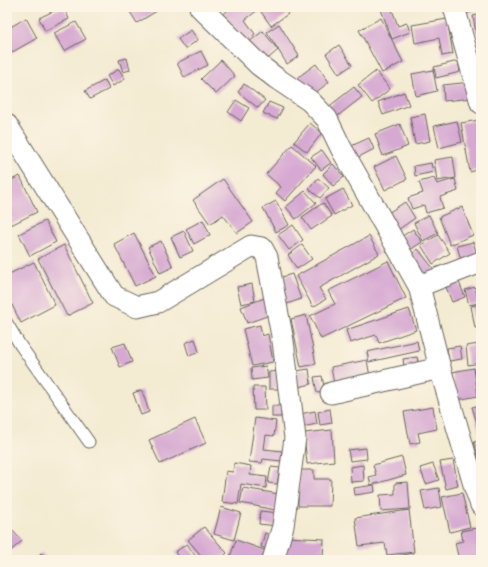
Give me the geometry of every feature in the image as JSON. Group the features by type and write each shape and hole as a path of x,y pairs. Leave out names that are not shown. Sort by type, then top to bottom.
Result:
{"street":[{"path":"200,7 259,65 310,101 327,119 341,148 419,286 440,368 481,505"},
{"path":"454,7 481,103"},
{"path":"7,125 114,296 137,307 158,302 251,246 262,248 267,257 283,341 295,438 283,526 272,560"},
{"path":"419,286 481,262"},
{"path":"331,393 440,368"}],"lane":[{"path":"7,323 20,345 89,442"}],"building":[{"path":"64,7 69,19 45,31 39,18"},
{"path":"127,7 158,7 160,9 137,23"},
{"path":"232,7 283,7 288,14 271,26 259,9 245,20 255,34 242,44 221,16"},
{"path":"380,7 391,7 398,26 407,23 410,32 392,39"},
{"path":"465,7 481,7 481,8 467,13"},
{"path":"481,14 481,32 476,33 473,16"},
{"path":"26,18 37,38 9,54 7,51 7,29"},
{"path":"381,18 403,62 382,73 359,30"},
{"path":"447,19 453,54 442,56 439,38 415,43 412,25"},
{"path":"76,22 86,39 64,51 54,33"},
{"path":"279,24 299,56 287,64 267,32"},
{"path":"191,30 198,40 185,49 178,39"},
{"path":"263,31 278,50 261,65 245,45"},
{"path":"339,45 352,65 339,74 326,54"},
{"path":"201,51 208,65 184,77 177,63"},
{"path":"127,58 130,70 123,72 119,60"},
{"path":"221,60 235,76 216,94 201,79"},
{"path":"458,61 460,72 436,78 434,67"},
{"path":"316,64 329,82 310,97 297,78"},
{"path":"119,69 125,79 113,86 107,76"},
{"path":"433,70 437,91 416,96 412,74"},
{"path":"376,71 390,89 372,103 358,85"},
{"path":"105,80 109,89 90,99 85,91"},
{"path":"471,82 472,98 444,101 443,85"},
{"path":"244,84 265,100 258,108 238,92"},
{"path":"354,87 362,97 335,118 327,108"},
{"path":"404,92 409,105 383,115 378,102"},
{"path":"236,100 249,108 241,121 228,112"},
{"path":"269,102 283,108 277,119 263,113"},
{"path":"425,114 430,141 415,144 410,117"},
{"path":"479,120 481,132 481,169 470,172 461,123"},
{"path":"457,121 462,142 439,148 434,126"},
{"path":"310,123 322,133 307,152 294,142"},
{"path":"400,124 408,146 383,156 375,134"},
{"path":"369,138 374,149 355,159 349,147"},
{"path":"292,145 316,166 285,201 276,193 281,187 266,174"},
{"path":"322,150 331,163 321,170 311,157"},
{"path":"396,156 407,179 385,190 374,167"},
{"path":"453,157 456,178 437,181 434,160"},
{"path":"431,163 433,172 415,176 414,166"},
{"path":"333,164 344,177 333,186 323,174"},
{"path":"20,176 37,212 11,225 7,218 7,182"},
{"path":"318,178 329,188 320,198 309,189"},
{"path":"434,178 437,184 455,179 458,191 440,197 443,208 426,213 424,205 412,209 408,198 423,193 419,182"},
{"path":"223,179 253,222 237,233 223,215 210,224 193,200"},
{"path":"343,189 352,205 334,215 325,199"},
{"path":"305,191 316,203 296,219 286,207"},
{"path":"276,201 289,225 276,232 263,208"},
{"path":"405,202 415,218 395,232 385,215"},
{"path":"323,203 332,216 311,230 302,217"},
{"path":"462,207 473,235 450,245 439,217"},
{"path":"429,215 438,233 423,241 414,223"},
{"path":"203,220 210,235 194,244 186,229"},
{"path":"45,221 56,242 30,256 19,234"},
{"path":"293,225 303,240 289,250 278,235"},
{"path":"413,229 422,242 407,252 398,239"},
{"path":"184,231 193,251 180,257 171,237"},
{"path":"134,233 156,276 135,286 114,244"},
{"path":"438,235 450,253 433,264 421,245"},
{"path":"369,236 379,254 319,288 326,299 313,307 296,276"},
{"path":"161,241 173,267 160,273 148,247"},
{"path":"473,242 479,261 463,267 457,246"},
{"path":"64,245 93,303 67,316 38,259"},
{"path":"302,245 312,259 297,269 288,255"},
{"path":"418,249 436,272 425,281 407,258"},
{"path":"388,261 406,298 321,339 310,316 335,304 328,291"},
{"path":"34,262 55,305 21,323 7,295 7,275"},
{"path":"292,274 301,299 284,305 279,278"},
{"path":"457,277 465,297 452,302 444,282"},
{"path":"252,284 255,301 241,304 237,287"},
{"path":"475,287 479,303 469,305 465,290"},
{"path":"267,297 273,314 247,323 241,307"},
{"path":"481,304 481,327 475,328 471,306"},
{"path":"409,309 416,330 379,343 376,335 350,343 346,330"},
{"path":"306,315 316,364 301,367 291,319"},
{"path":"260,325 262,336 268,334 273,362 252,366 243,329"},
{"path":"195,339 199,352 189,356 185,343"},
{"path":"417,341 419,351 369,362 367,352"},
{"path":"125,343 132,362 120,367 112,347"},
{"path":"479,344 481,363 468,365 466,346"},
{"path":"460,346 462,359 449,361 447,348"},
{"path":"417,357 420,372 405,374 403,359"},
{"path":"367,360 370,377 334,384 331,367"},
{"path":"266,366 268,378 252,380 251,368"},
{"path":"474,368 478,396 457,400 452,372"},
{"path":"309,369 311,384 299,387 296,371"},
{"path":"281,371 281,389 269,389 269,372"},
{"path":"322,376 325,392 317,393 314,377"},
{"path":"253,387 265,387 266,410 254,410"},
{"path":"142,390 149,412 141,415 133,393"},
{"path":"481,405 481,436 472,407"},
{"path":"272,406 281,406 281,417 272,417"},
{"path":"433,407 437,429 418,433 420,442 410,444 404,412"},
{"path":"330,409 332,423 320,425 318,412"},
{"path":"315,411 317,424 302,427 300,414"},
{"path":"255,418 276,421 274,436 266,435 264,449 282,451 281,461 263,459 262,463 249,462"},
{"path":"195,419 206,443 160,464 149,440"},
{"path":"332,430 334,461 307,464 304,433"},
{"path":"481,440 481,466 474,442"},
{"path":"366,448 367,459 350,461 348,450"},
{"path":"402,457 406,475 371,485 369,477 376,475 373,465"},
{"path":"453,460 458,486 446,489 440,462"},
{"path":"234,463 251,466 250,475 267,477 266,488 241,484 238,504 222,502 226,471 233,472"},
{"path":"433,464 439,480 426,484 420,468"},
{"path":"363,465 364,481 351,482 350,467"},
{"path":"271,467 280,468 277,484 268,483"},
{"path":"299,470 314,470 314,479 331,479 330,506 298,506"},
{"path":"408,482 410,509 381,511 380,495 395,494 395,483"},
{"path":"374,485 375,492 355,495 354,488"},
{"path":"243,488 279,494 276,510 240,503"},
{"path":"439,488 442,507 425,510 421,491"},
{"path":"462,493 470,527 450,532 442,497"},
{"path":"221,507 241,513 234,540 214,534"},
{"path":"409,510 414,552 387,555 385,543 359,546 355,518"},
{"path":"260,511 279,513 278,526 259,524"},
{"path":"204,527 227,553 219,560 205,560 188,540"},
{"path":"476,528 481,549 481,557 459,560 455,543 463,541 461,531"},
{"path":"12,530 22,541 7,554 7,534"},
{"path":"265,533 276,537 272,551 261,547"},
{"path":"286,537 324,539 323,557 304,556 304,560 285,560"},
{"path":"236,540 267,551 264,560 237,560 230,557"},
{"path":"187,544 198,560 180,560 175,552"},
{"path":"41,553 49,560 34,560"},
{"path":"412,553 414,560 390,560 390,558"}]}
